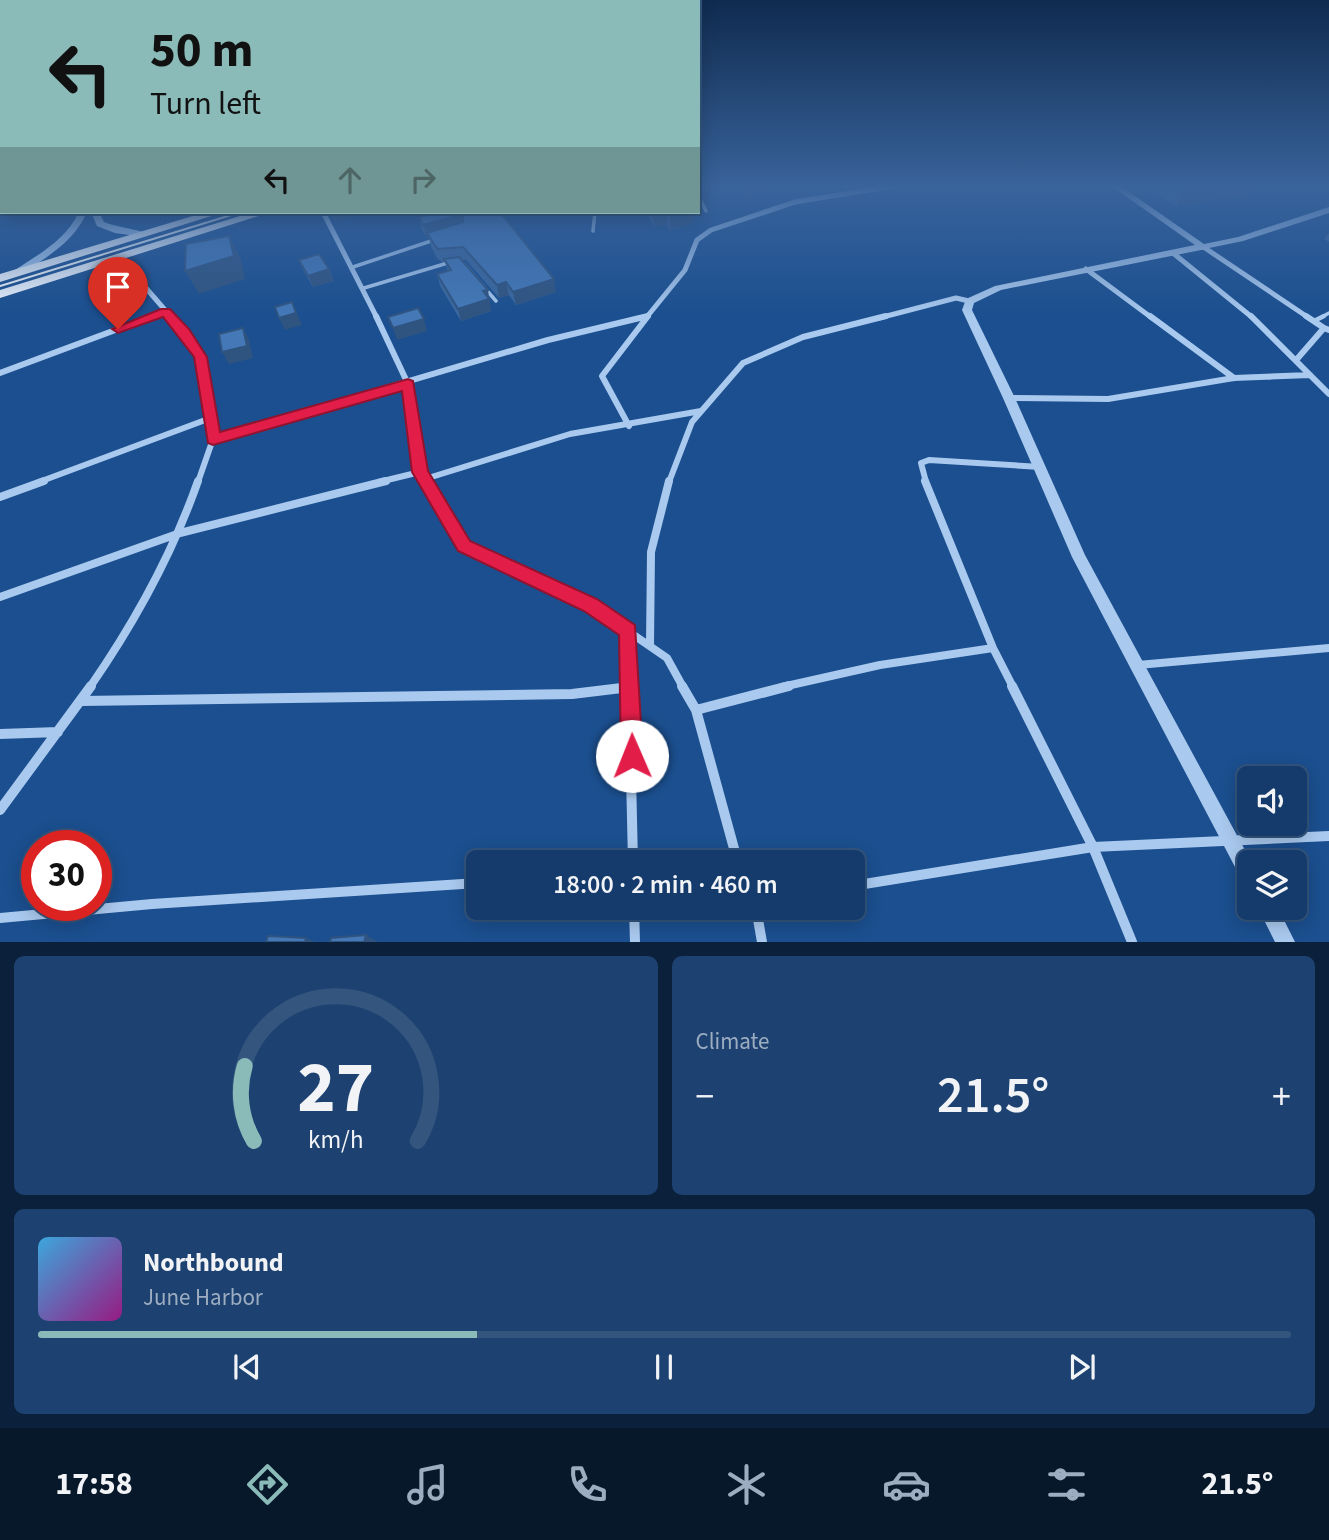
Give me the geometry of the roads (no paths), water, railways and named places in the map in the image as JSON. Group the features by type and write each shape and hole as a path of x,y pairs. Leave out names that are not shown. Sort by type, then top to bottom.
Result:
{"main road":[{"path":"0,278 161,229"},
{"path":"0,294 210,229"}],"street":[{"path":"18,272 62,242 75,229"},
{"path":"112,229 144,234"},
{"path":"332,229 408,384 422,476 464,546 590,605 667,658 676,670 695,710 734,850"},
{"path":"629,426 602,376 603,371 685,270 697,240 714,229"},
{"path":"1178,229 1326,329 1297,359"},
{"path":"650,645 651,552 674,464 692,422 743,363 774,347 803,337 956,298 969,301 998,288 1205,248 1275,229"},
{"path":"1173,253 1268,330 1329,394"},
{"path":"0,810 81,701 131,627 180,533 213,439 208,419 206,381 200,357 185,332 119,257"},
{"path":"1086,269 1234,378"},
{"path":"969,301 968,316 1009,398 1079,557 1237,857"},
{"path":"0,373 166,311"},
{"path":"213,439 408,384 548,340 648,316"},
{"path":"1009,398 1108,399 1234,378 1310,375"},
{"path":"0,597 180,533 422,476 548,439 629,426 702,410"},
{"path":"0,497 208,419"},
{"path":"1040,467 929,460 921,463 921,471 993,648 1093,846 1132,942"},
{"path":"628,631 634,850"},
{"path":"695,710 807,680 920,656 993,648"},
{"path":"1137,666 1329,648"},
{"path":"81,701 572,694 630,687"},
{"path":"0,734 58,732"},
{"path":"865,884 1093,846 1329,836"},
{"path":"0,918 152,904 466,884"},
{"path":"634,920 635,942"},
{"path":"759,920 762,942"},
{"path":"1274,920 1286,942"}],"lane":[{"path":"353,267 439,239"},
{"path":"363,288 449,262 464,264 496,301"},
{"path":"1314,321 1329,313"}],"tram line":[{"path":"0,286 186,229"}]}
